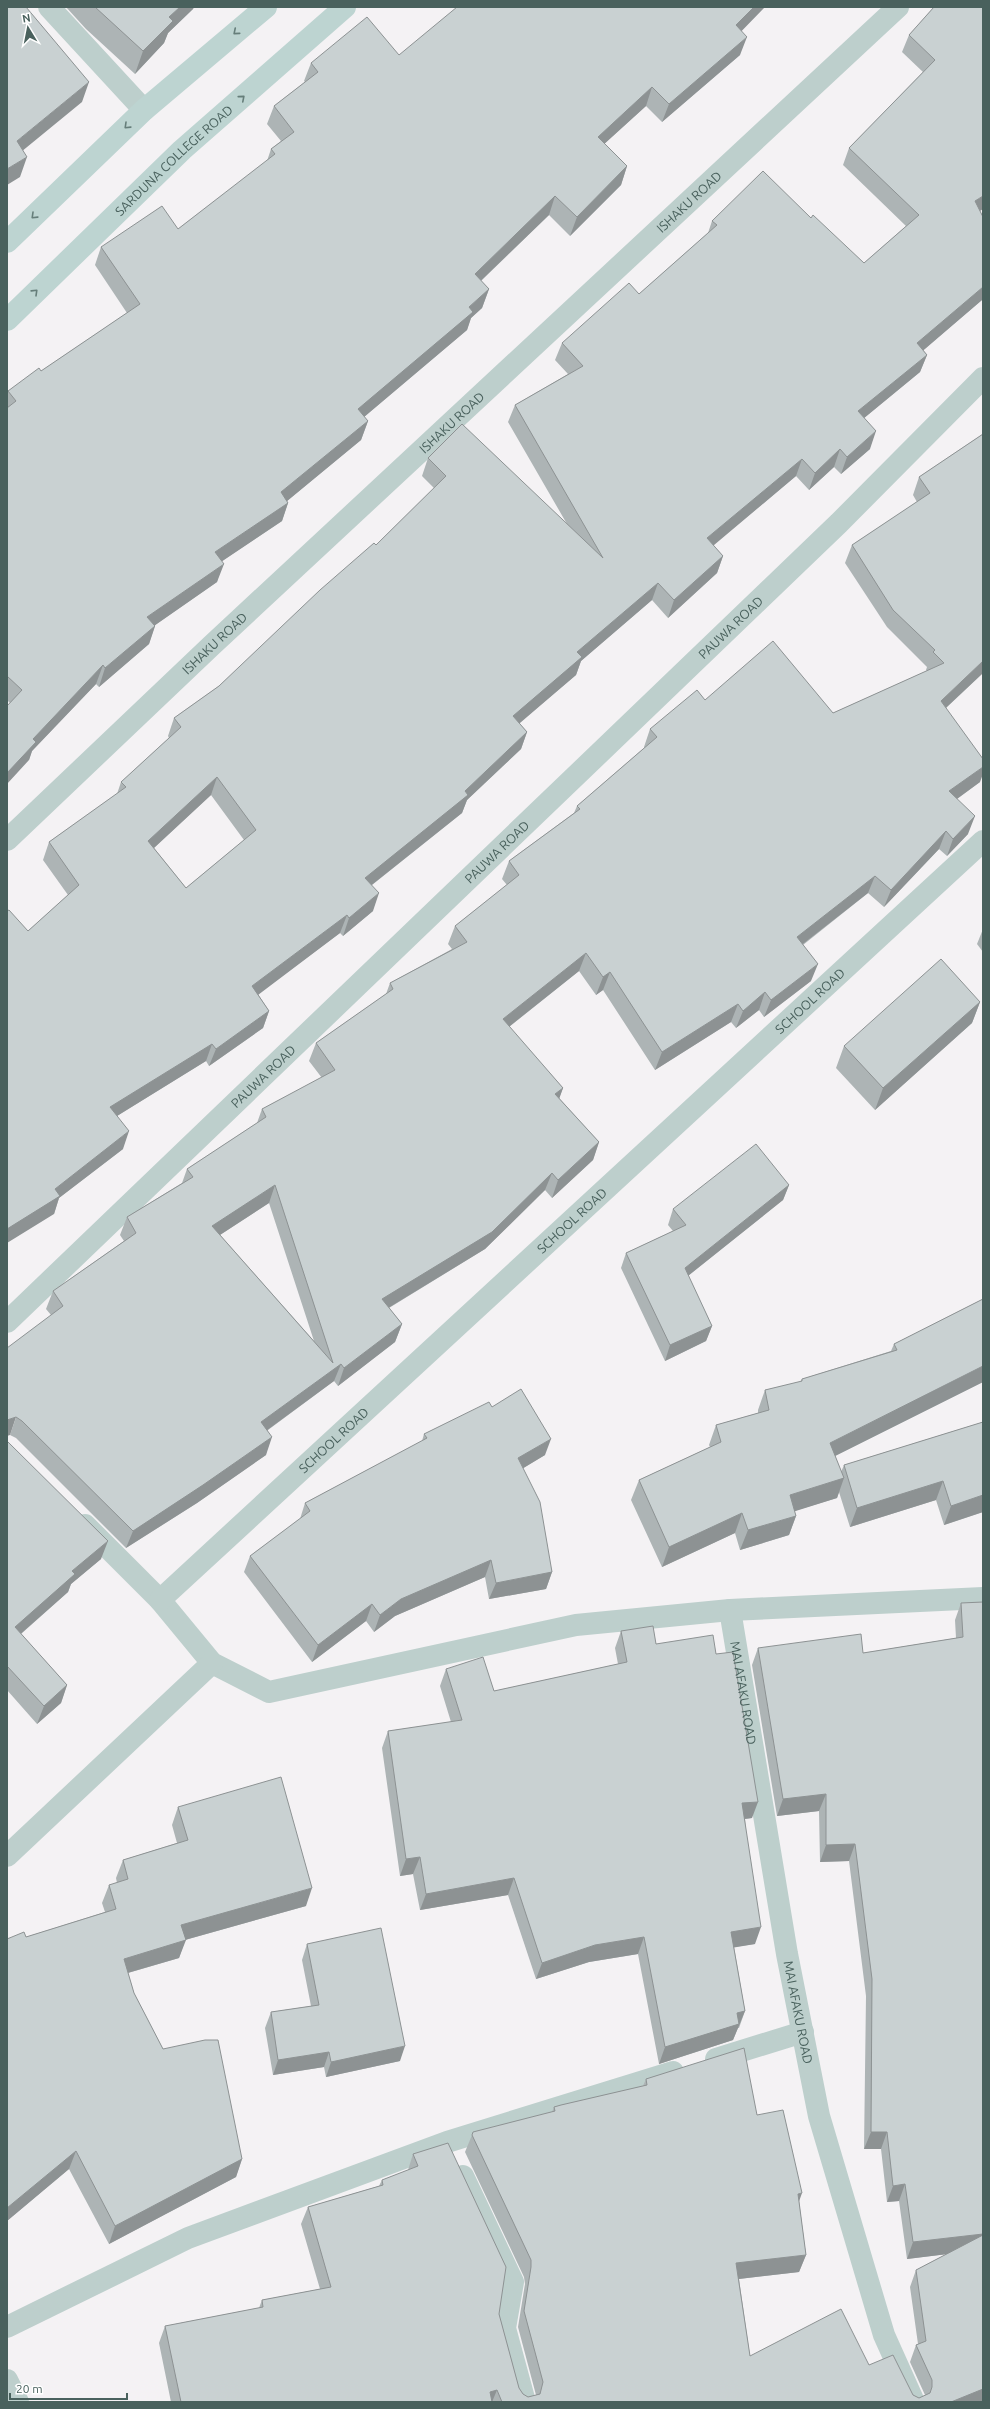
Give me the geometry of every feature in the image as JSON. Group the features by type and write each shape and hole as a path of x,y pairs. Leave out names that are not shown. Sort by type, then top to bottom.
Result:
{"street":[{"path":"49,7 144,110"},
{"path":"7,242 144,110 266,7"},
{"name":"SARDUNA COLLEGE ROAD","path":"7,320 182,150 345,7"},
{"name":"ISHAKU ROAD","path":"7,840 211,646 898,7"},
{"name":"PAUWA ROAD","path":"7,1322 839,523 983,378"},
{"name":"SCHOOL ROAD","path":"160,1600 983,842"},
{"path":"69,1510 160,1600 212,1663 269,1692 576,1625 730,1610 983,1598"},
{"name":"MAI AFAKU ROAD","path":"730,1610 787,1954 819,2116 882,2328 914,2402"},
{"path":"7,1856 212,1663"},
{"path":"7,2327 188,2238 447,2142 803,2032"},
{"path":"447,2142 514,2282 505,2328 525,2402"},
{"path":"7,2380 18,2402"}],"building":[{"path":"7,7 26,7 89,82 17,141 27,157 7,169"},
{"path":"95,7 180,7 169,17 173,21 143,51"},
{"path":"457,7 754,7 736,25 747,37 669,104 652,87 598,137 627,166 577,217 555,196 475,274 489,289 469,307 473,312 358,409 368,421 281,492 288,503 215,552 224,564 147,617 155,626 105,668 103,665 33,739 36,742 7,773 7,706 22,690 7,676 7,408 16,401 8,391 39,368 41,371 140,304 101,247 162,206 178,229 275,154 271,149 294,132 274,106 318,72 311,63 367,17 399,55"},
{"path":"934,7 983,7 983,196 975,201 983,217 983,287 917,343 927,355 858,411 876,431 847,457 840,449 815,473 802,459 707,538 723,556 674,600 658,583 577,652 582,657 513,716 527,732 465,791 468,795 365,878 379,893 349,918 347,915 252,986 269,1011 216,1049 212,1044 110,1107 129,1131 55,1189 60,1196 7,1229 7,911 9,910 28,931 79,885 49,842 126,787 121,782 181,727 174,718 219,686 320,590 374,543 376,545 446,476 428,458 462,424 603,558 515,405 583,366 562,343 629,283 639,294 717,225 712,221 763,171 811,218 813,215 864,263 919,215 849,148 935,60 909,35","holes":["217,777 256,830 186,888 148,841"]},
{"path":"983,434 983,661 941,701 983,759 983,767 949,791 975,816 953,839 946,831 891,890 875,876 797,937 818,964 771,1000 765,992 743,1011 738,1004 662,1052 610,972 603,977 586,953 503,1019 563,1088 555,1094 599,1142 558,1180 552,1173 492,1232 382,1299 402,1324 344,1368 341,1364 261,1422 272,1437 133,1531 22,1421 16,1417 7,1420 7,1348 63,1306 53,1291 136,1233 127,1217 193,1177 187,1169 266,1117 262,1109 335,1070 316,1043 393,989 390,983 467,942 455,926 519,875 509,861 580,809 577,806 657,737 650,729 697,690 705,700 773,641 833,713 944,663 933,652 935,650 893,610 852,545 930,493 919,477","holes":["275,1185 333,1363 212,1226"]},
{"path":"941,959 980,1002 883,1088 844,1046"},
{"path":"756,1144 789,1185 685,1268 712,1326 670,1345 626,1253 686,1225 673,1209"},
{"path":"983,1299 983,1366 830,1443 844,1478 790,1495 796,1516 748,1530 742,1513 669,1547 639,1480 721,1442 716,1425 769,1410 765,1390 802,1381 802,1379 897,1350 894,1344"},
{"path":"521,1389 551,1439 518,1458 540,1502 552,1572 496,1583 491,1560 401,1599 380,1615 372,1604 318,1645 250,1556 310,1511 305,1503 427,1438 424,1434 489,1402 492,1407"},
{"path":"983,1422 983,1495 951,1506 943,1481 857,1508 844,1465"},
{"path":"7,1441 108,1541 72,1571 75,1574 15,1627 67,1685 44,1706 7,1666"},
{"path":"983,1602 983,2234 913,2242 905,2184 893,2186 887,2132 871,2132 872,1979 855,1844 826,1845 826,1794 783,1799 758,1648 861,1634 863,1653 963,1637 961,1603"},
{"path":"653,1626 656,1644 713,1635 716,1654 733,1652 758,1802 742,1803 761,1927 731,1932 745,2011 737,2013 739,2024 665,2047 644,1937 595,1945 542,1963 514,1878 426,1894 420,1857 406,1859 388,1731 462,1720 446,1669 483,1657 494,1691 627,1662 621,1631"},
{"path":"281,1777 312,1888 181,1925 186,1940 124,1959 134,1993 163,2049 205,2040 218,2040 242,2159 115,2226 76,2151 7,2208 7,1939 24,1932 26,1937 116,1909 109,1885 128,1879 123,1860 188,1840 178,1807"},
{"path":"381,1928 405,2046 331,2062 329,2052 278,2060 271,2012 319,2005 307,1944"},
{"path":"744,2048 757,2115 783,2110 802,2193 798,2194 806,2255 736,2263 750,2356 841,2309 869,2365 893,2355 913,2395 919,2398 930,2393 932,2380 916,2345 926,2341 916,2270 983,2235 983,2389 951,2402 502,2402 497,2390 490,2392 492,2402 181,2402 165,2326 263,2307 262,2300 331,2287 308,2207 383,2185 382,2180 418,2166 413,2154 448,2143 506,2267 499,2314 519,2388 523,2394 528,2397 540,2394 543,2382 524,2311 531,2260 472,2135 473,2132 555,2111 554,2107 561,2105 647,2085 646,2079"}]}
